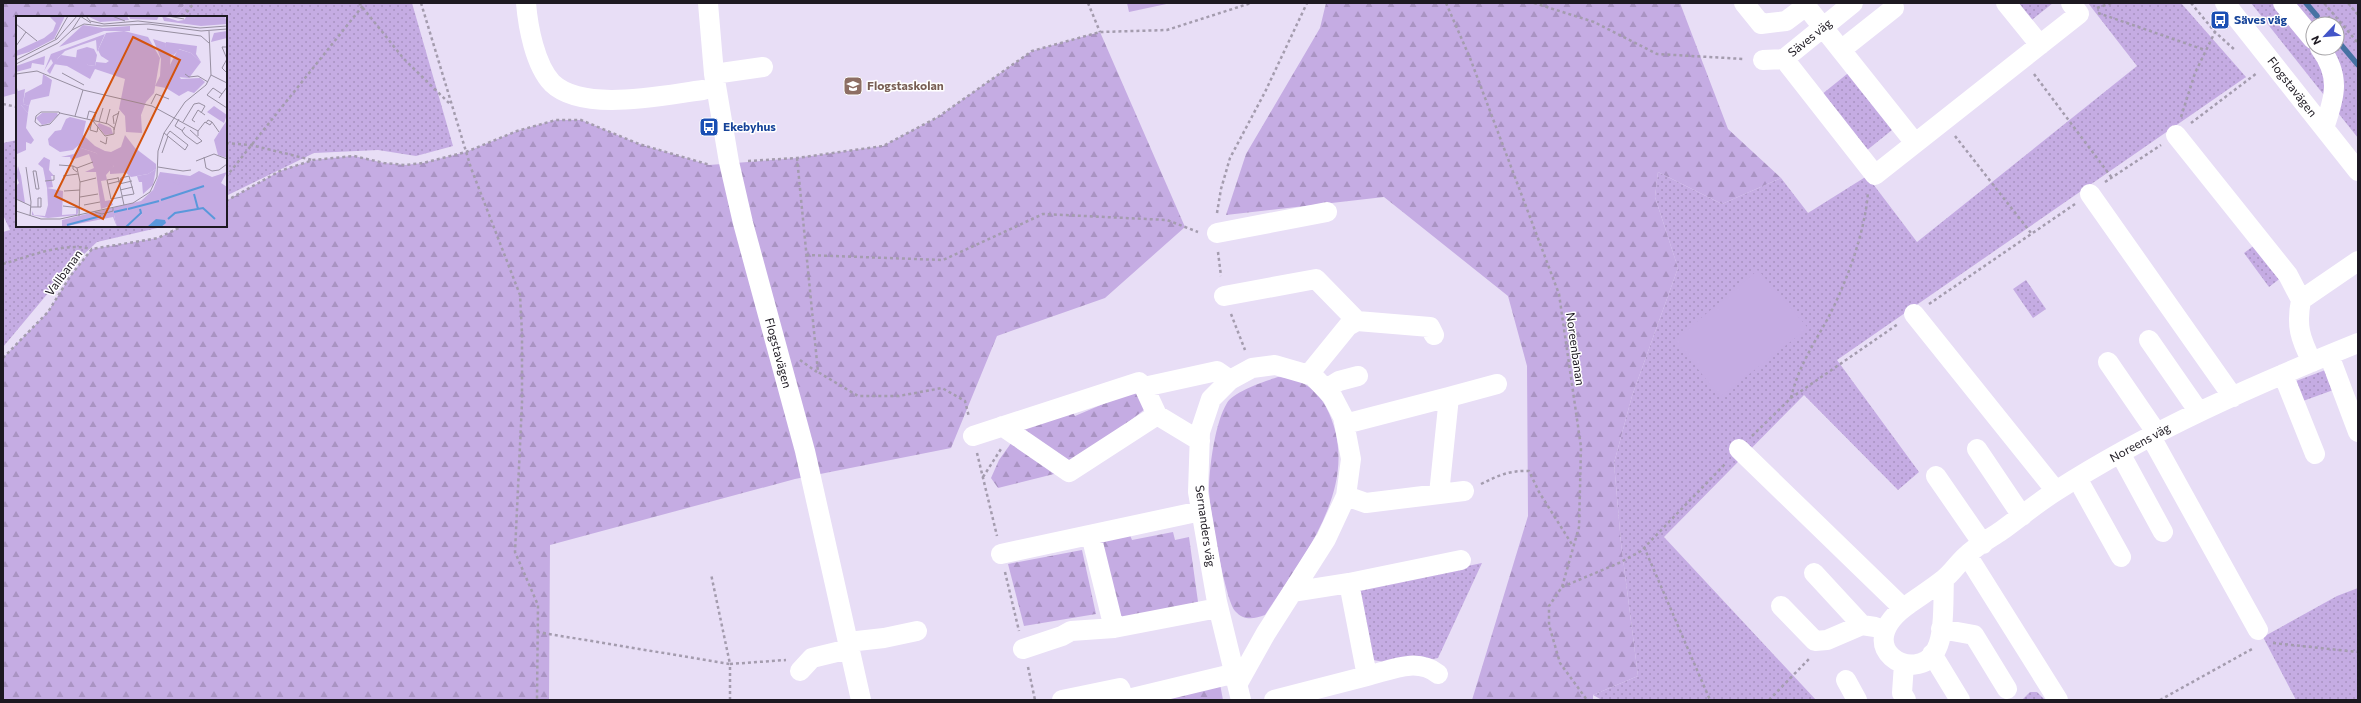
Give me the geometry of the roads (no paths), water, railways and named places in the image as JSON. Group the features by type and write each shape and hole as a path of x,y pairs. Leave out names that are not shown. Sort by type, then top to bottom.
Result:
{"street":[{"path":"526,3 528,22 537,57 552,82 574,96 613,100 703,90"},
{"name":"Flogstavägen","path":"708,3 714,74 723,135 741,215 805,451 861,700"},
{"path":"1744,3 1761,24 1786,22 1808,5 1823,27 1916,143"},
{"name":"Säves väg","path":"1763,60 1784,59 1852,3"},
{"path":"2006,3 2040,45"},
{"path":"1784,59 1875,175 2079,14 2071,3"},
{"name":"Flogstavägen","path":"2225,3 2358,171"},
{"path":"2283,3 2305,29"},
{"path":"1842,50 1894,8"},
{"path":"2324,56 2334,74 2334,100 2324,128"},
{"path":"714,74 763,67"},
{"path":"2176,135 2288,275 2301,300 2297,318 2301,339 2321,358 2358,432"},
{"path":"2090,194 2233,397"},
{"path":"1217,237 1327,212"},
{"path":"2301,300 2358,261"},
{"path":"1224,296 1316,279 1357,321"},
{"path":"1914,314 2056,492"},
{"path":"1309,374 1348,326 1357,321 1430,328 1434,335"},
{"path":"2149,340 2200,412"},
{"name":"Noreens väg","path":"1885,628 1903,608 1944,579 1967,555 2078,478 2153,434 2284,374 2358,343"},
{"path":"2108,362 2153,434 2261,636"},
{"name":"Sernanders väg","path":"1275,365 1309,374 1332,396 1345,424 1351,459 1346,496 1326,539 1266,633 1238,685 1218,608 1198,492 1200,432 1211,399 1230,380 1252,368 1275,365"},
{"path":"1144,387 1217,371 1230,380"},
{"path":"2284,374 2315,454"},
{"path":"1326,389 1339,381 1358,376"},
{"path":"973,436 1007,429 1139,382 1144,387 1156,415 1200,441"},
{"path":"1345,424 1497,384"},
{"path":"1439,494 1449,397"},
{"path":"1007,429 1069,472 1156,415"},
{"path":"1739,449 1903,608"},
{"path":"1977,449 2022,516"},
{"path":"2120,453 2163,532"},
{"path":"1936,476 1983,544"},
{"path":"2078,478 2121,557"},
{"path":"1346,496 1366,503 1464,491"},
{"path":"1001,554 1202,511"},
{"path":"1091,535 1114,628"},
{"path":"1967,555 2058,700"},
{"path":"1292,592 1349,583 1461,560"},
{"path":"1814,574 1862,625"},
{"path":"1781,606 1815,641 1827,640 1862,625 1885,628 1882,638 1887,652 1894,661 1904,664 1915,664 1927,659 1936,650 1941,629 1944,579"},
{"path":"1349,583 1367,676"},
{"path":"1023,649 1062,636 1071,631 1114,628 1218,608"},
{"path":"1941,629 1974,635 2007,689"},
{"path":"806,664 849,646 917,631"},
{"path":"1932,654 1960,700"},
{"path":"1274,700 1420,664 1430,668 1438,674"},
{"path":"1904,664 1902,693 1905,700"},
{"path":"1846,680 1858,700"},
{"path":"1062,700 1120,688 1124,699 1238,685"}],"waterway":[{"path":"2306,3 2317,16"},
{"path":"2345,50 2358,65"}],"place":[{"name":"Säves väg","path":"2220,20"},
{"name":"Flogstaskolan","path":"853,86"},
{"name":"Ekebyhus","path":"709,127"}]}
